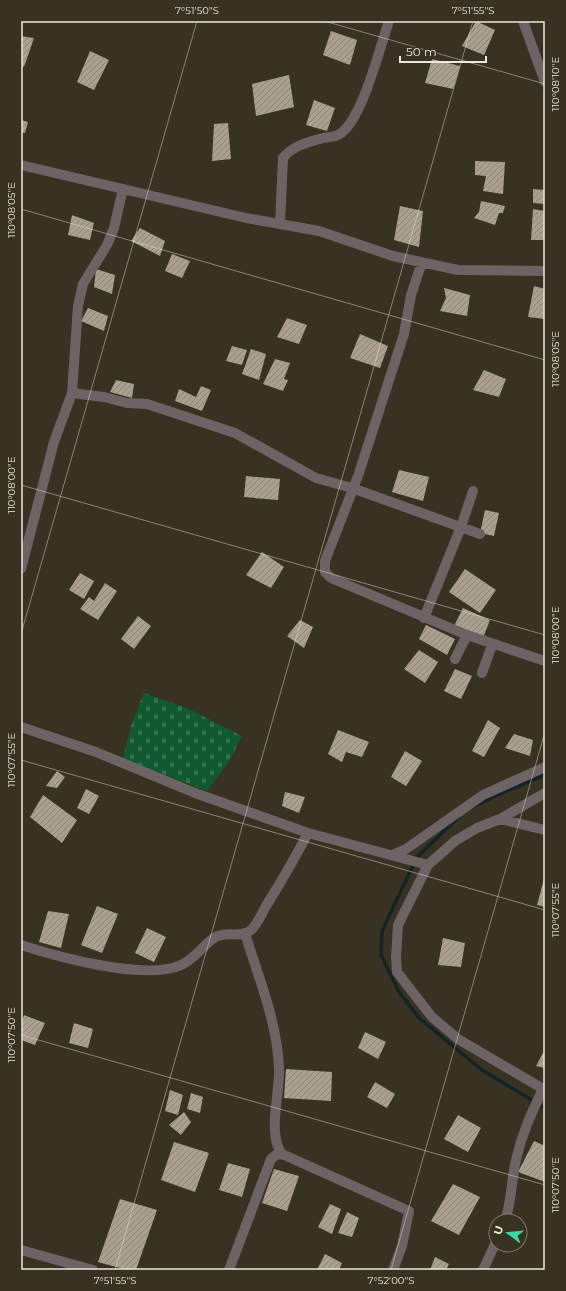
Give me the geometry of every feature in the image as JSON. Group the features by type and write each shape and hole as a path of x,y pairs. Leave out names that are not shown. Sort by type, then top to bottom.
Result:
{"street":[{"path":"280,224 283,158 289,150 314,140 339,134 352,120 364,96 389,21"},
{"path":"523,21 545,82"},
{"path":"21,164 123,189 280,224 319,231 393,256 458,270 545,271"},
{"path":"21,569 54,442 72,393 78,306 83,284 107,245 114,228 123,189"},
{"path":"422,262 410,295 404,334 352,488 325,561 325,572 331,578 424,618 492,645 545,661"},
{"path":"72,393 104,397 127,403 147,404 236,433 316,478 352,488 480,534"},
{"path":"424,618 461,527 473,491"},
{"path":"455,660 467,635"},
{"path":"482,673 492,645"},
{"path":"21,727 96,752 195,793 308,833 424,864"},
{"path":"397,856 406,848 483,795 545,767"},
{"path":"507,1213 516,1160 530,1114 542,1092 458,1039 432,1018 397,972 396,957 398,926 424,864 455,841 477,828 500,819 545,793"},
{"path":"500,819 545,830"},
{"path":"21,945 51,955 99,965 155,971 174,968 195,957 215,937 222,934 245,933 252,930 294,860 308,833"},
{"path":"245,933 273,1025 277,1045 279,1071 275,1125 276,1147 282,1154 409,1210 402,1246 393,1270"},
{"path":"229,1270 271,1159 276,1155 282,1154"},
{"path":"21,1250 93,1270"},
{"path":"483,1270 491,1253"}],"green space":[{"path":"144,693 187,708 242,736 230,760 207,791 123,759 131,726"}],"building":[{"path":"476,21 495,30 484,55 462,46"},
{"path":"331,31 357,40 350,65 323,55"},
{"path":"21,36 34,38 24,67 21,67"},
{"path":"90,51 109,60 94,90 77,82"},
{"path":"432,59 460,66 453,89 425,83"},
{"path":"289,75 294,107 256,116 252,84"},
{"path":"314,100 335,108 327,131 306,125"},
{"path":"21,120 28,122 25,133 21,133"},
{"path":"228,123 231,159 212,161 214,124"},
{"path":"475,161 505,162 503,194 483,191 486,176 475,175"},
{"path":"533,189 545,190 545,204 533,203"},
{"path":"481,201 505,206 503,213 499,213 495,225 474,218 479,212"},
{"path":"400,206 423,211 419,247 394,240"},
{"path":"533,209 545,211 545,240 531,240"},
{"path":"72,215 94,223 90,240 68,235"},
{"path":"140,228 165,241 160,256 131,241"},
{"path":"172,254 190,261 182,278 165,271"},
{"path":"96,269 115,275 112,294 94,287"},
{"path":"534,286 545,289 545,319 528,317"},
{"path":"444,288 470,295 467,316 440,311 446,298"},
{"path":"88,308 108,316 104,331 81,321"},
{"path":"287,318 307,325 299,344 277,337"},
{"path":"360,334 388,346 380,368 350,358"},
{"path":"232,346 247,350 242,365 226,361"},
{"path":"251,349 266,354 259,380 242,374"},
{"path":"275,359 290,363 284,379 288,380 283,391 263,384"},
{"path":"484,370 506,379 499,397 473,390"},
{"path":"116,380 134,384 132,398 110,392"},
{"path":"201,386 211,390 202,411 175,401 179,389 196,397"},
{"path":"399,470 429,477 423,501 392,492"},
{"path":"246,476 280,479 278,500 244,497"},
{"path":"485,510 499,513 494,536 480,533"},
{"path":"262,552 284,567 271,588 246,575"},
{"path":"465,569 496,590 480,613 449,592"},
{"path":"80,573 94,581 84,599 69,590"},
{"path":"105,583 117,591 98,620 80,609 89,597 94,601"},
{"path":"463,608 490,620 483,638 454,626"},
{"path":"138,616 151,626 134,649 121,639"},
{"path":"300,620 313,627 304,648 287,636"},
{"path":"426,625 455,639 447,655 419,639"},
{"path":"419,650 438,662 425,683 404,669"},
{"path":"455,669 472,676 461,699 444,691"},
{"path":"488,720 500,728 484,757 472,751"},
{"path":"338,730 369,742 362,757 346,752 342,762 328,754"},
{"path":"514,734 533,740 530,756 505,748"},
{"path":"405,751 422,761 406,786 391,777"},
{"path":"57,771 65,777 57,788 46,786"},
{"path":"86,789 99,796 89,814 77,808"},
{"path":"285,792 305,797 299,813 282,806"},
{"path":"43,795 77,820 62,843 30,817"},
{"path":"545,875 545,907 537,905"},
{"path":"97,906 118,914 102,953 81,945"},
{"path":"48,911 69,914 61,948 39,942"},
{"path":"147,928 166,937 154,962 135,953"},
{"path":"443,938 465,943 461,967 438,965"},
{"path":"24,1015 45,1023 35,1045 21,1040 21,1026"},
{"path":"74,1023 93,1029 88,1048 69,1043"},
{"path":"365,1032 386,1042 378,1059 358,1048"},
{"path":"545,1049 545,1068 536,1066"},
{"path":"286,1069 332,1072 331,1101 284,1098"},
{"path":"375,1082 395,1094 387,1108 367,1097"},
{"path":"170,1090 183,1095 178,1115 165,1111"},
{"path":"191,1093 203,1097 200,1113 187,1109"},
{"path":"184,1112 191,1122 181,1135 169,1125"},
{"path":"458,1115 481,1128 468,1152 444,1139"},
{"path":"534,1141 545,1146 545,1182 518,1172"},
{"path":"174,1142 209,1153 195,1192 161,1180"},
{"path":"228,1163 250,1169 242,1197 219,1190"},
{"path":"274,1169 299,1176 287,1211 262,1203"},
{"path":"453,1184 480,1197 459,1235 431,1221"},
{"path":"120,1199 157,1210 136,1270 127,1270 98,1262"},
{"path":"330,1204 341,1209 332,1234 318,1227"},
{"path":"347,1212 359,1218 352,1237 338,1233"},
{"path":"325,1254 342,1263 339,1270 317,1270"},
{"path":"435,1257 449,1264 446,1270 430,1270"}],"waterway":[{"path":"542,82 545,90"},
{"path":"473,807 497,795 545,775"},
{"path":"461,815 417,857 382,931 381,955 399,992 419,1018 482,1070 545,1108"}]}
